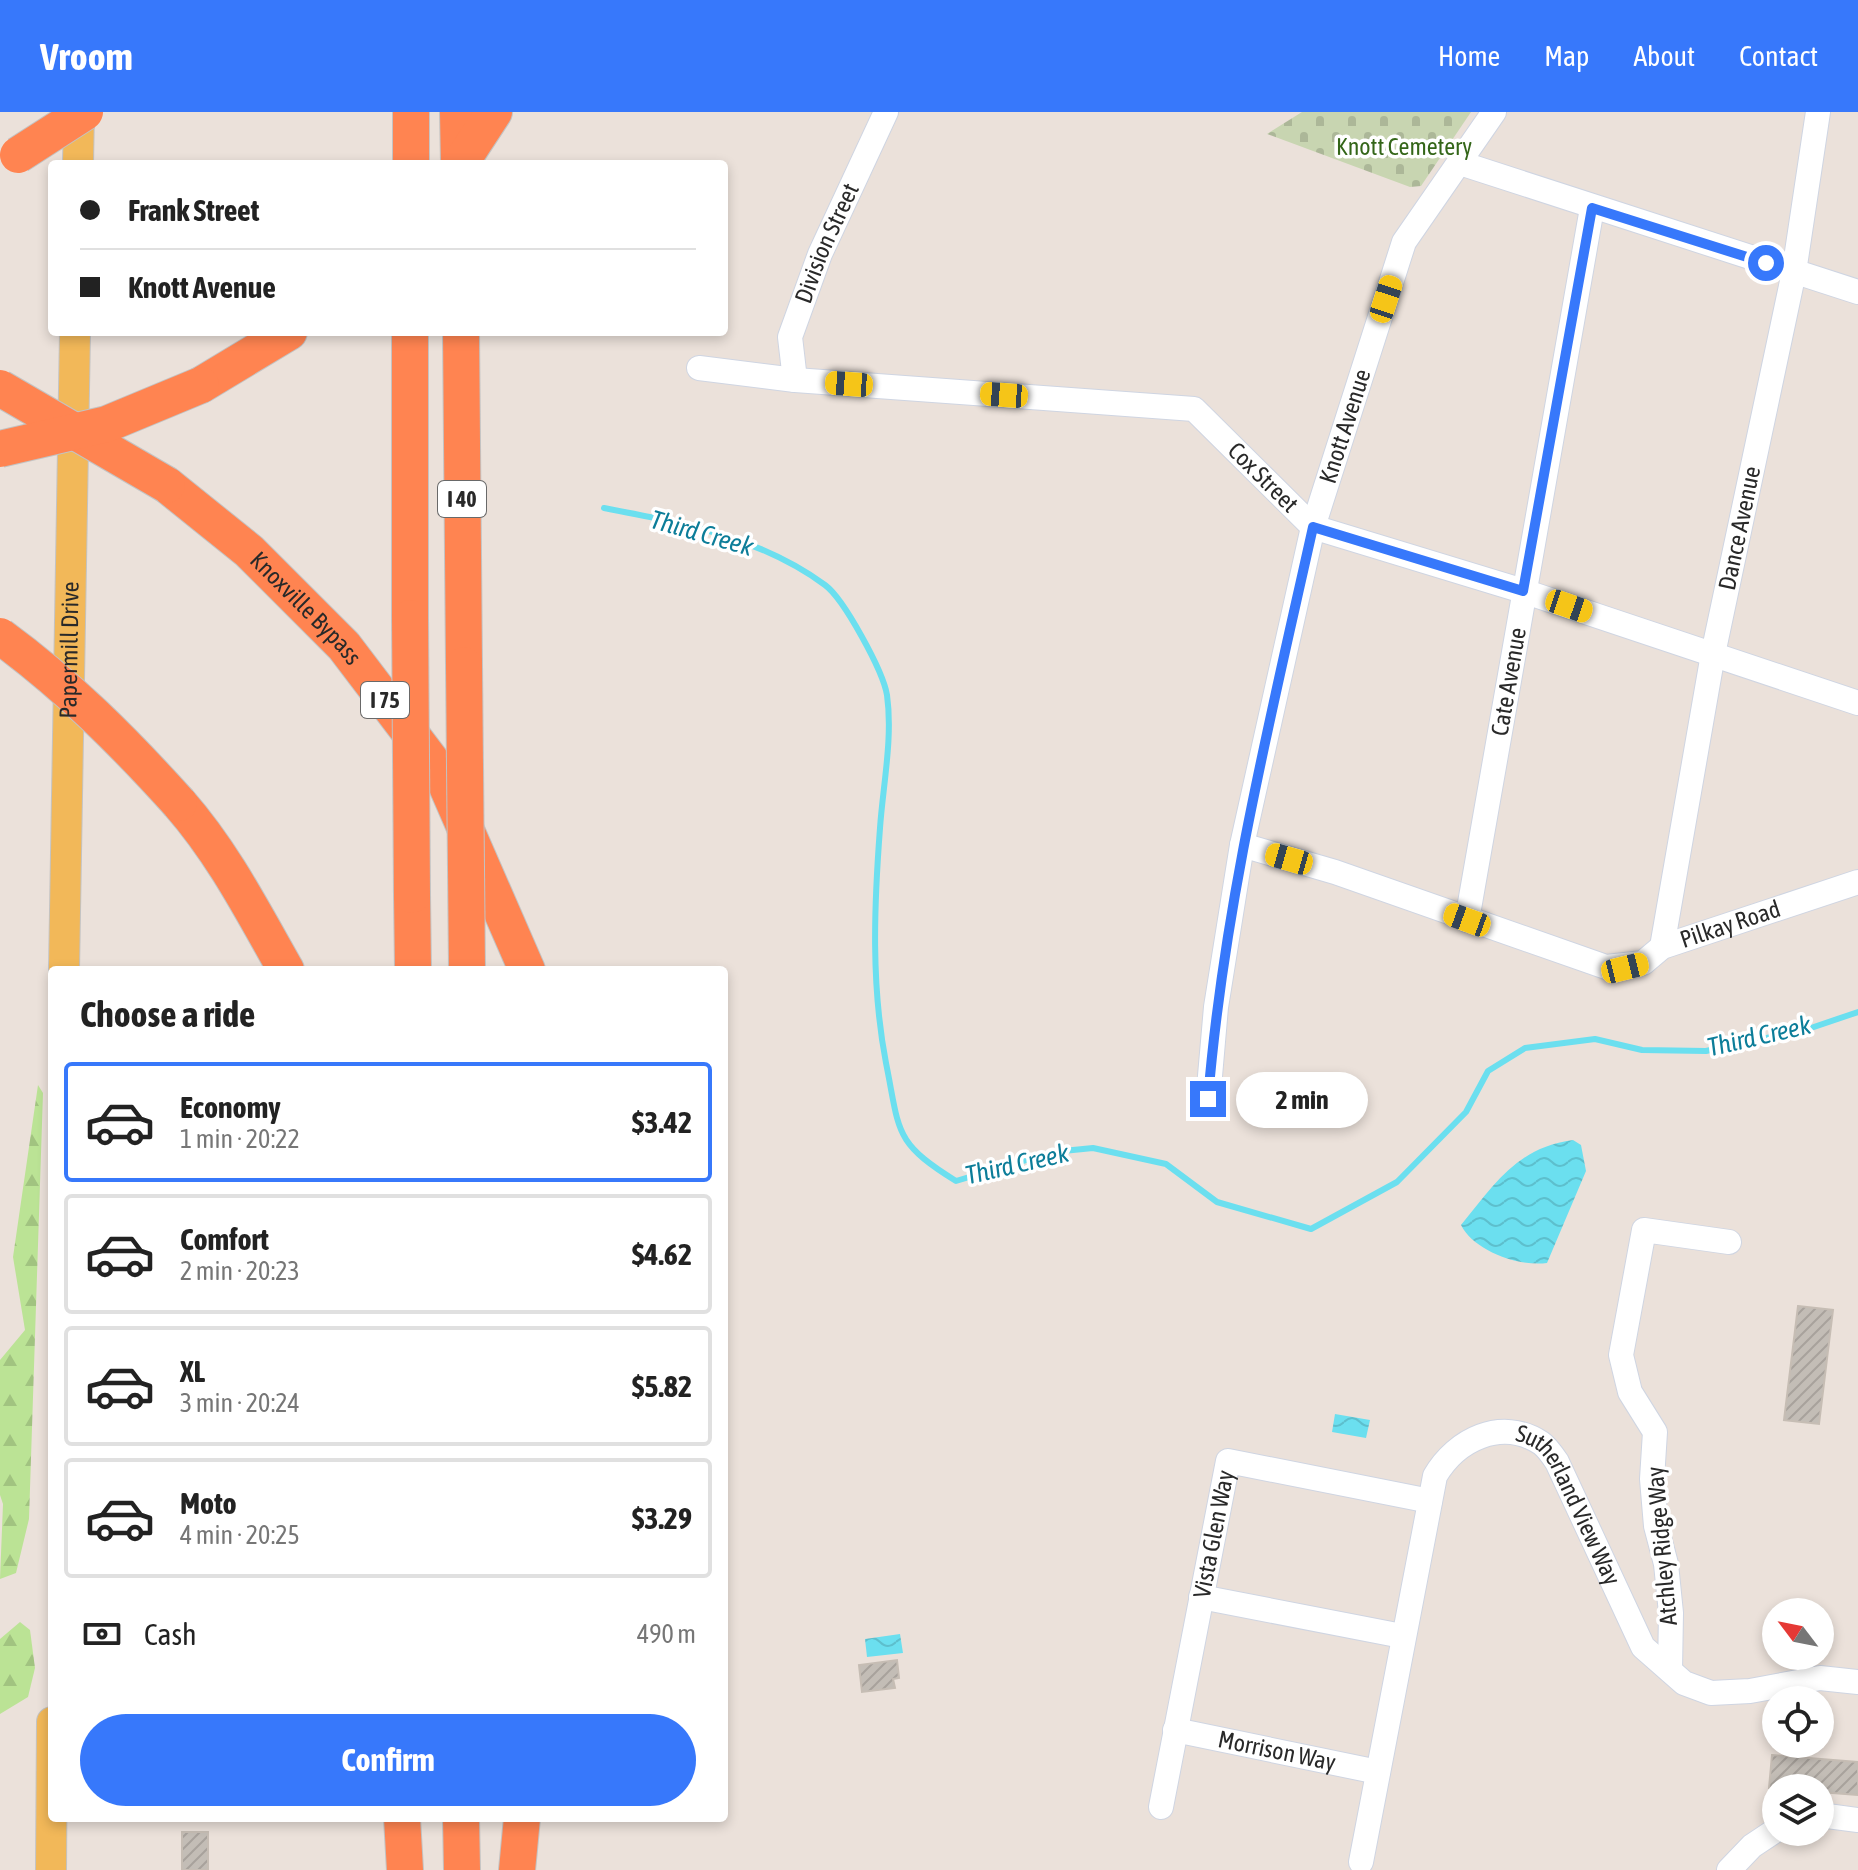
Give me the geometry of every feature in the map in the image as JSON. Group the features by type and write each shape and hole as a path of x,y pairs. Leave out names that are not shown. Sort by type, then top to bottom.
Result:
{"highway":[{"path":"9,160 85,112"},
{"path":"411,112 411,160"},
{"path":"458,112 459,160"},
{"path":"462,160 494,112"},
{"path":"0,449 107,424 201,385 282,336"},
{"name":"I 40","path":"410,336 413,966"},
{"name":"I 40","path":"461,336 467,966"},
{"name":"Knoxville Bypass","path":"0,388 167,485 249,551 344,646 442,775 511,926 526,966"},
{"path":"0,636 43,668 115,731 200,827 246,896 284,966"},
{"path":"402,1822 407,1870"},
{"path":"407,1870 410,1822"},
{"path":"461,1822 462,1870"},
{"path":"517,1870 522,1822"}],"main road":[{"path":"78,160 79,112"},
{"name":"Papermill Drive","path":"64,966 75,336"},
{"path":"51,1822 51,1870"}],"street":[{"name":"Division Street","path":"795,380 790,337 820,254 886,112"},
{"name":"Knott Avenue","path":"1208,1099 1216,1007 1242,845 1313,527 1404,242 1494,112"},
{"name":"Dance Avenue","path":"1662,947 1713,654 1794,272 1818,112"},
{"path":"1460,163 1858,292"},
{"name":"Cate Avenue","path":"1467,920 1592,208"},
{"name":"Cox Street","path":"699,368 795,380 1194,409 1313,527 1523,591 1858,703"},
{"name":"Pilkay Road","path":"1242,845 1335,872 1606,967 1643,963 1662,947 1858,882"},
{"name":"Atchley Ridge Way","path":"1670,1670 1671,1613 1666,1564 1656,1526 1652,1479 1655,1432 1630,1392 1621,1355 1644,1230 1729,1242"},
{"name":"Sutherland View Way","path":"1361,1862 1435,1476 1446,1457 1462,1443 1485,1433 1514,1434 1541,1443 1557,1462 1643,1647 1684,1683 1711,1693 1750,1691 1820,1678 1858,1682"},
{"name":"Vista Glen Way","path":"1161,1807 1228,1461 1430,1501"},
{"path":"1201,1597 1402,1636"},
{"name":"Morrison Way","path":"1175,1730 1378,1772"},
{"path":"1834,1817 1858,1820"},
{"path":"1729,1870 1762,1839"}],"green space":[{"name":"Knott Cemetery","path":"1302,112 1471,112 1421,186 1410,187 1267,134"},
{"path":"38,1085 43,1093 29,1519 16,1573 0,1579 3,1504 0,1495 0,1360 25,1330 13,1257"},
{"path":"20,1622 30,1630 35,1668 28,1697 0,1714 0,1639"}],"water":[{"path":"1573,1140 1581,1145 1586,1171 1547,1263 1511,1260 1487,1250 1467,1234 1461,1225 1508,1170 1536,1151"},
{"path":"1335,1414 1370,1420 1366,1438 1332,1432"},
{"path":"900,1634 903,1653 867,1657 865,1639"}],"building":[{"path":"1798,1306 1833,1310 1819,1424 1784,1420"},
{"path":"897,1660 899,1678 893,1679 895,1688 862,1692 859,1665"},
{"path":"1772,1758 1858,1762 1858,1795 1834,1793 1834,1774 1770,1774"},
{"path":"182,1832 208,1832 208,1870 182,1870"}],"waterway":[{"name":"Third Creek","path":"604,508 719,534 747,543 800,569 833,593 871,653 884,684 889,711 875,917 881,1034 894,1105 903,1133 920,1156 956,1181 1053,1152 1093,1148 1166,1164 1217,1202 1311,1229 1397,1182 1466,1112 1488,1071 1525,1048 1595,1039 1642,1050 1706,1051 1808,1029 1858,1012"}],"route":[{"path":"1208,1099 1216,1007 1242,845 1313,527 1523,591 1592,208 1766,263"}]}
